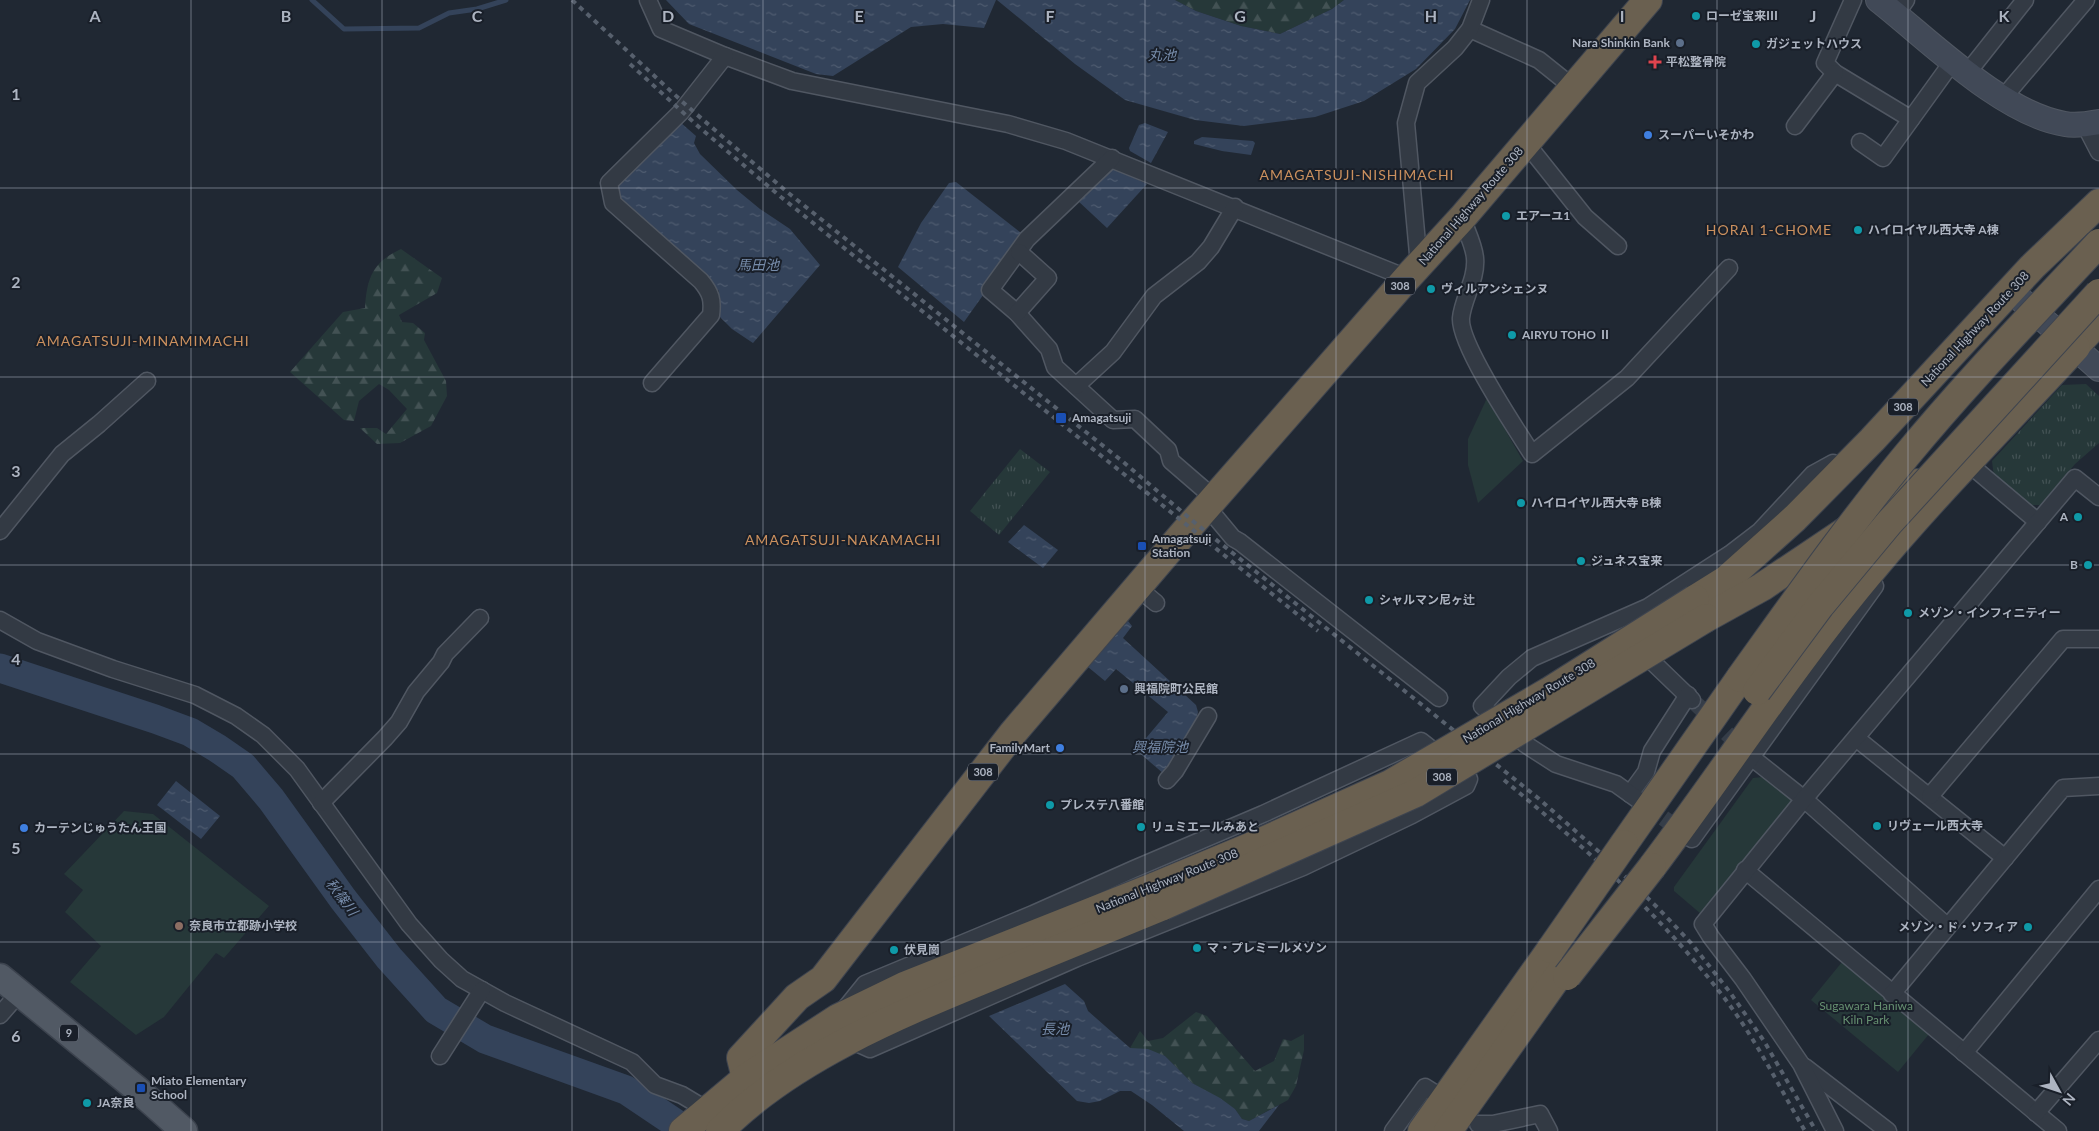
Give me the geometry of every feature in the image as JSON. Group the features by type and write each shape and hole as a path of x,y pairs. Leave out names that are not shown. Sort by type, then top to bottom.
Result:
{"highway":[{"name":"National Highway Route 308","path":"823,979 1013,733 1147,596 1212,503 1413,271 1462,218 1648,0"},
{"path":"1741,680 1829,522 1858,487 1899,444 2019,298 2048,282 2099,204"},
{"name":"308","path":"1560,966 1638,857 1741,680 1855,519 1906,455 2099,243"},
{"name":"308","path":"1762,588 1836,529 1932,444 2099,266"},
{"name":"308","path":"1741,680 1820,606 1883,530 2099,293"},
{"name":"National Highway Route 308","path":"1701,609 1727,579 1795,518 1927,382 2019,298"},
{"name":"National Highway Route 308","path":"714,1125 746,1078 844,1029 918,1007 1160,896 1416,793 1701,609 1762,588 1882,509 1968,447 2076,347 2099,321"},
{"path":"1422,1131 1560,966 1638,857 1873,569 2076,347"},
{"path":"1448,1131 1474,1112 1560,966"},
{"path":"823,979 825,994 844,1029"},
{"name":"308","path":"746,1078 741,1058 797,997 823,979"},
{"name":"National Highway Route 308","path":"714,1125 774,1087 844,1029"}],"main road":[{"name":"9","path":"10,984 184,1131"}],"street":[{"path":"648,0 661,28 725,56 792,81 1008,124 1066,141 1235,207 1413,271 1406,123 1417,84 1455,48 1470,29 1481,0"},
{"path":"1853,0 1824,63 1835,73 1910,119"},
{"path":"1860,142 1883,158 1910,119 2025,0"},
{"path":"2003,98 2086,0"},
{"path":"1894,5 1960,66 2003,98 2024,110 2063,124 2092,123 2099,152"},
{"path":"1470,29 1539,60 1574,88"},
{"path":"652,383 711,315 712,302 710,292 701,280 613,203 608,183 681,112 725,56"},
{"path":"1795,126 1835,73"},
{"path":"1526,143 1584,217 1618,246"},
{"path":"1112,158 1027,239 990,290 1017,313 1050,349 1055,366 1082,394 1113,420 1135,419 1168,450 1170,462 1212,503 1233,538 1439,698"},
{"path":"1076,386 1113,352 1154,296 1198,262 1211,247 1235,207"},
{"path":"1462,218 1475,258 1472,280 1461,319 1469,345 1480,368 1532,454 1627,378 1729,268"},
{"path":"1017,313 1048,278 1019,252"},
{"path":"2019,298 2099,369"},
{"path":"0,531 62,454 147,381"},
{"path":"1610,622 1690,697 1652,751 1646,772 1633,797 1616,784 1556,764 1525,744 1482,706 1509,677 1532,658 1610,622 1648,607 1730,554 1760,531 1813,474 1833,463 1844,469"},
{"path":"1969,464 2038,522"},
{"path":"1835,1131 1801,1064 1744,979 1703,924 1804,799 2075,478 2099,497"},
{"path":"1688,836 1692,839 1749,755 1948,486"},
{"path":"322,803 385,738 398,722 416,692 442,662 445,654 480,618"},
{"path":"1,623 37,641 113,669 195,695 236,716 263,735 297,768 409,924 441,960 462,979 481,991 632,1062 655,1085 682,1095 714,1125"},
{"path":"1930,796 2063,639 2099,639"},
{"path":"1167,780 1175,771 1208,716"},
{"path":"1856,738 1930,796 2004,858"},
{"path":"1421,741 1469,779 1466,786 1412,815 1303,867 1077,958 870,1049 844,1029 865,984 1033,914 1263,814 1421,741"},
{"path":"1749,755 1804,799 1947,926"},
{"path":"1892,994 2063,788 2099,786"},
{"path":"1745,870 2058,1131"},
{"path":"1964,1053 2099,889"},
{"path":"0,1015 10,984"},
{"path":"441,1053 481,991"},
{"path":"2036,1113 2099,1040"},
{"path":"1801,1064 1888,1131"},
{"path":"1393,1131 1425,1086 1433,1092"},
{"path":"1474,1112 1493,1124 1540,1114 1549,1131"}],"green space":[{"path":"1175,0 1344,0 1332,9 1280,34 1241,26 1196,11"},
{"path":"401,249 442,278 437,293 399,315 402,322 413,323 425,333 424,340 446,381 447,396 431,426 400,443 377,444 360,428 377,428 386,434 407,409 389,390 379,384 359,401 354,421 344,420 290,372 343,312 365,308 373,272 384,259"},
{"path":"2086,384 2099,396 2099,443 2075,464 2041,505 2027,505 1994,477 1992,461 2062,385"},
{"path":"1487,398 1523,461 1478,503 1468,465 1468,439"},
{"path":"1020,449 1050,472 999,535 970,511"},
{"path":"1763,777 1795,802 1701,914 1674,891 1674,887 1753,778"},
{"path":"124,811 153,814 269,906 224,958 216,953 164,1017 136,1035 70,982 101,946 65,912 83,890 64,874"},
{"name":"Sugawara Haniwa Kiln Park","path":"1842,962 1929,1034 1898,1072 1811,1000"},
{"path":"1196,1012 1207,1016 1255,1071 1274,1061 1283,1039 1291,1041 1304,1034 1304,1050 1296,1086 1288,1100 1249,1121 1242,1119 1235,1109 1192,1083 1165,1056 1130,1048 1140,1031 1148,1041 1163,1038"}],"water":[{"path":"666,0 996,0 984,28 943,24 911,27 833,76 816,74 689,24"},
{"name":"丸池","path":"997,0 1175,0 1196,11 1241,26 1280,34 1332,9 1344,0 1470,0 1455,29 1416,69 1364,101 1315,117 1244,126 1195,120 1125,100 1075,64"},
{"name":"馬田池","path":"680,122 696,136 694,143 700,154 737,190 760,209 790,229 820,265 753,343 732,329 718,315 719,291 676,248 618,200 616,181"},
{"path":"1145,123 1168,132 1151,163 1130,151 1129,148 1139,125"},
{"path":"1202,137 1253,141 1255,143 1251,155 1222,151 1194,144 1194,141"},
{"path":"1111,167 1147,184 1107,228 1077,200"},
{"path":"956,182 1025,236 964,322 898,267 921,223 949,183"},
{"path":"1024,525 1058,550 1043,568 1008,542"},
{"name":"興福院池","path":"1128,621 1132,626 1123,638 1196,705 1198,712 1196,720 1164,774 1136,750 1168,712 1116,669 1105,681 1088,667"},
{"path":"176,781 220,816 201,839 157,805"},
{"name":"長池","path":"1065,984 1084,1001 1088,1011 1130,1048 1148,1049 1165,1056 1192,1083 1220,1098 1235,1109 1242,1119 1249,1121 1279,1105 1259,1131 1184,1131 1131,1091 1120,1091 1100,1101 1089,1103 1077,1101 989,1016"}],"waterway":[{"path":"312,0 344,29 419,28 449,13 477,9 506,0"},
{"name":"秋篠川","path":"0,668 155,719 190,732 217,748 243,766 271,799 343,899 389,958 436,1010 485,1039 626,1090 687,1131"}],"tunnel":[{"path":"1692,700 1744,750"},
{"path":"1644,804 1687,835"}],"railway":[{"path":"572,0 687,106 786,191 1538,798 1605,857 1691,943 1729,991 1764,1041 1816,1131"},
{"path":"630,64 700,128 781,197 1318,631"},
{"path":"1504,780 1591,855 1673,936 1698,965 1745,1028 1805,1131"}],"place":[{"name":"ローゼ宝来Ⅲ","path":"1696,16"},
{"name":"Nara Shinkin Bank","path":"1680,43"},
{"name":"ガジェットハウス","path":"1756,44"},
{"name":"平松整骨院","path":"1655,62"},
{"name":"スーパーいそかわ","path":"1648,135"},
{"name":"エアーユ1","path":"1506,216"},
{"name":"ハイロイヤル西大寺 A棟","path":"1858,230"},
{"name":"ヴィルアンシェンヌ","path":"1431,289"},
{"name":"AIRYU TOHO Ⅱ","path":"1512,335"},
{"name":"Amagatsuji","path":"1061,418"},
{"name":"ハイロイヤル西大寺 B棟","path":"1521,503"},
{"name":"A","path":"2078,517"},
{"name":"Amagatsuji Station","path":"1142,546"},
{"name":"ジュネス宝来","path":"1581,561"},
{"name":"B","path":"2088,565"},
{"name":"シャルマン尼ヶ辻","path":"1369,600"},
{"name":"メゾン・インフィニティー","path":"1908,613"},
{"name":"興福院町公民館","path":"1124,689"},
{"name":"FamilyMart","path":"1060,748"},
{"name":"プレステ八番館","path":"1050,805"},
{"name":"リヴェール西大寺","path":"1877,826"},
{"name":"リュミエールみあと","path":"1141,827"},
{"name":"カーテンじゅうたん王国","path":"24,828"},
{"name":"奈良市立都跡小学校","path":"179,926"},
{"name":"メゾン・ド・ソフィア","path":"2028,927"},
{"name":"マ・プレミールメゾン","path":"1197,948"},
{"name":"伏見崗","path":"894,950"},
{"name":"Miato Elementary School","path":"141,1088"},
{"name":"JA奈良","path":"87,1103"}],"district":[{"name":"AMAGATSUJI-NISHIMACHI","path":"1357,175"},
{"name":"HORAI 1-CHOME","path":"1769,230"},
{"name":"AMAGATSUJI-MINAMIMACHI","path":"143,341"},
{"name":"AMAGATSUJI-NAKAMACHI","path":"843,540"}]}
